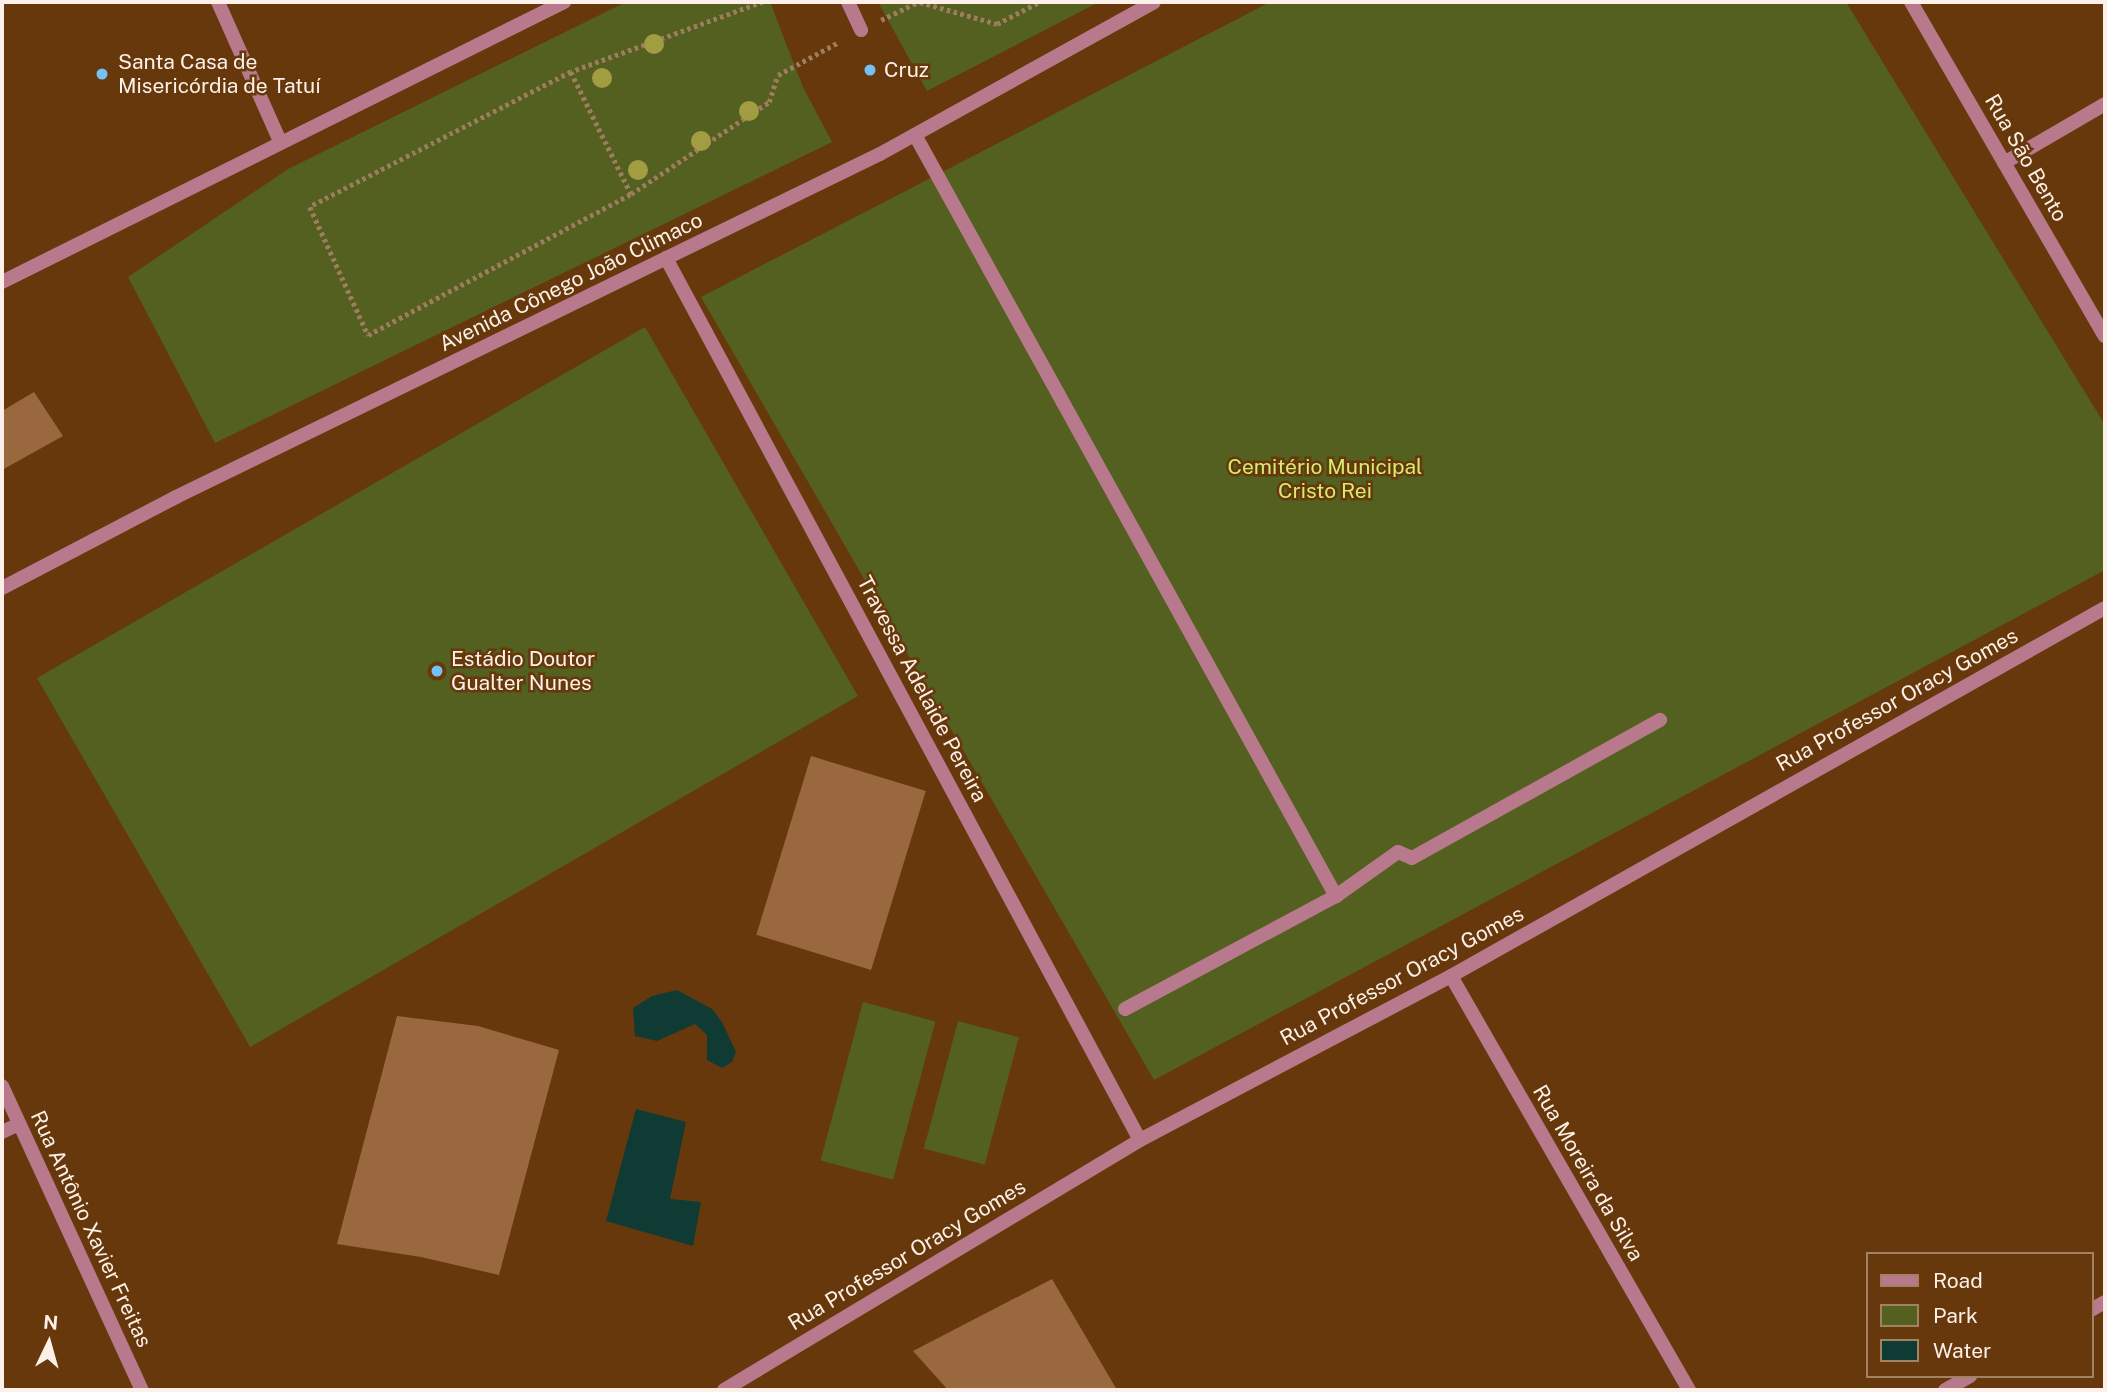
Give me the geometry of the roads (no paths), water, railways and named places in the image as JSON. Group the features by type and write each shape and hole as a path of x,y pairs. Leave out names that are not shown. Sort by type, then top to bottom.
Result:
{"street":[{"path":"218,2 280,141"},
{"path":"2,282 280,141 565,2"},
{"path":"848,2 861,30"},
{"name":"Avenida Cônego João Climaco","path":"2,588 176,497 915,135 1153,2"},
{"name":"Rua São Bento","path":"1910,2 2105,336"},
{"path":"2004,163 2105,104"},
{"path":"915,135 1336,896"},
{"name":"Travessa Adelaide Pereira","path":"666,258 1140,1140"},
{"name":"Rua Professor Oracy Gomes","path":"724,1390 1140,1140 1451,976 2105,608"},
{"path":"1125,1009 1336,896 1398,852 1412,858 1660,720"},
{"name":"Rua Moreira da Silva","path":"1451,976 1689,1390"},
{"name":"Rua Antônio Xavier Freitas","path":"2,1086 142,1390"},
{"path":"2,1132 19,1124"},
{"path":"1945,1390 1966,1378"}],"water":[{"path":"677,990 712,1009 722,1022 736,1052 732,1062 722,1068 707,1060 707,1035 695,1024 657,1041 635,1036 633,1008 652,996"},
{"path":"636,1109 686,1122 670,1199 701,1202 693,1246 606,1221"}],"place":[{"name":"Cruz","path":"870,70"},
{"name":"Santa Casa de Misericórdia de Tatuí","path":"102,74"},
{"name":"Estádio Doutor Gualter Nunes","path":"437,671"}],"park label":[{"name":"Cemitério Municipal Cristo Rei","path":"1325,479"}]}
